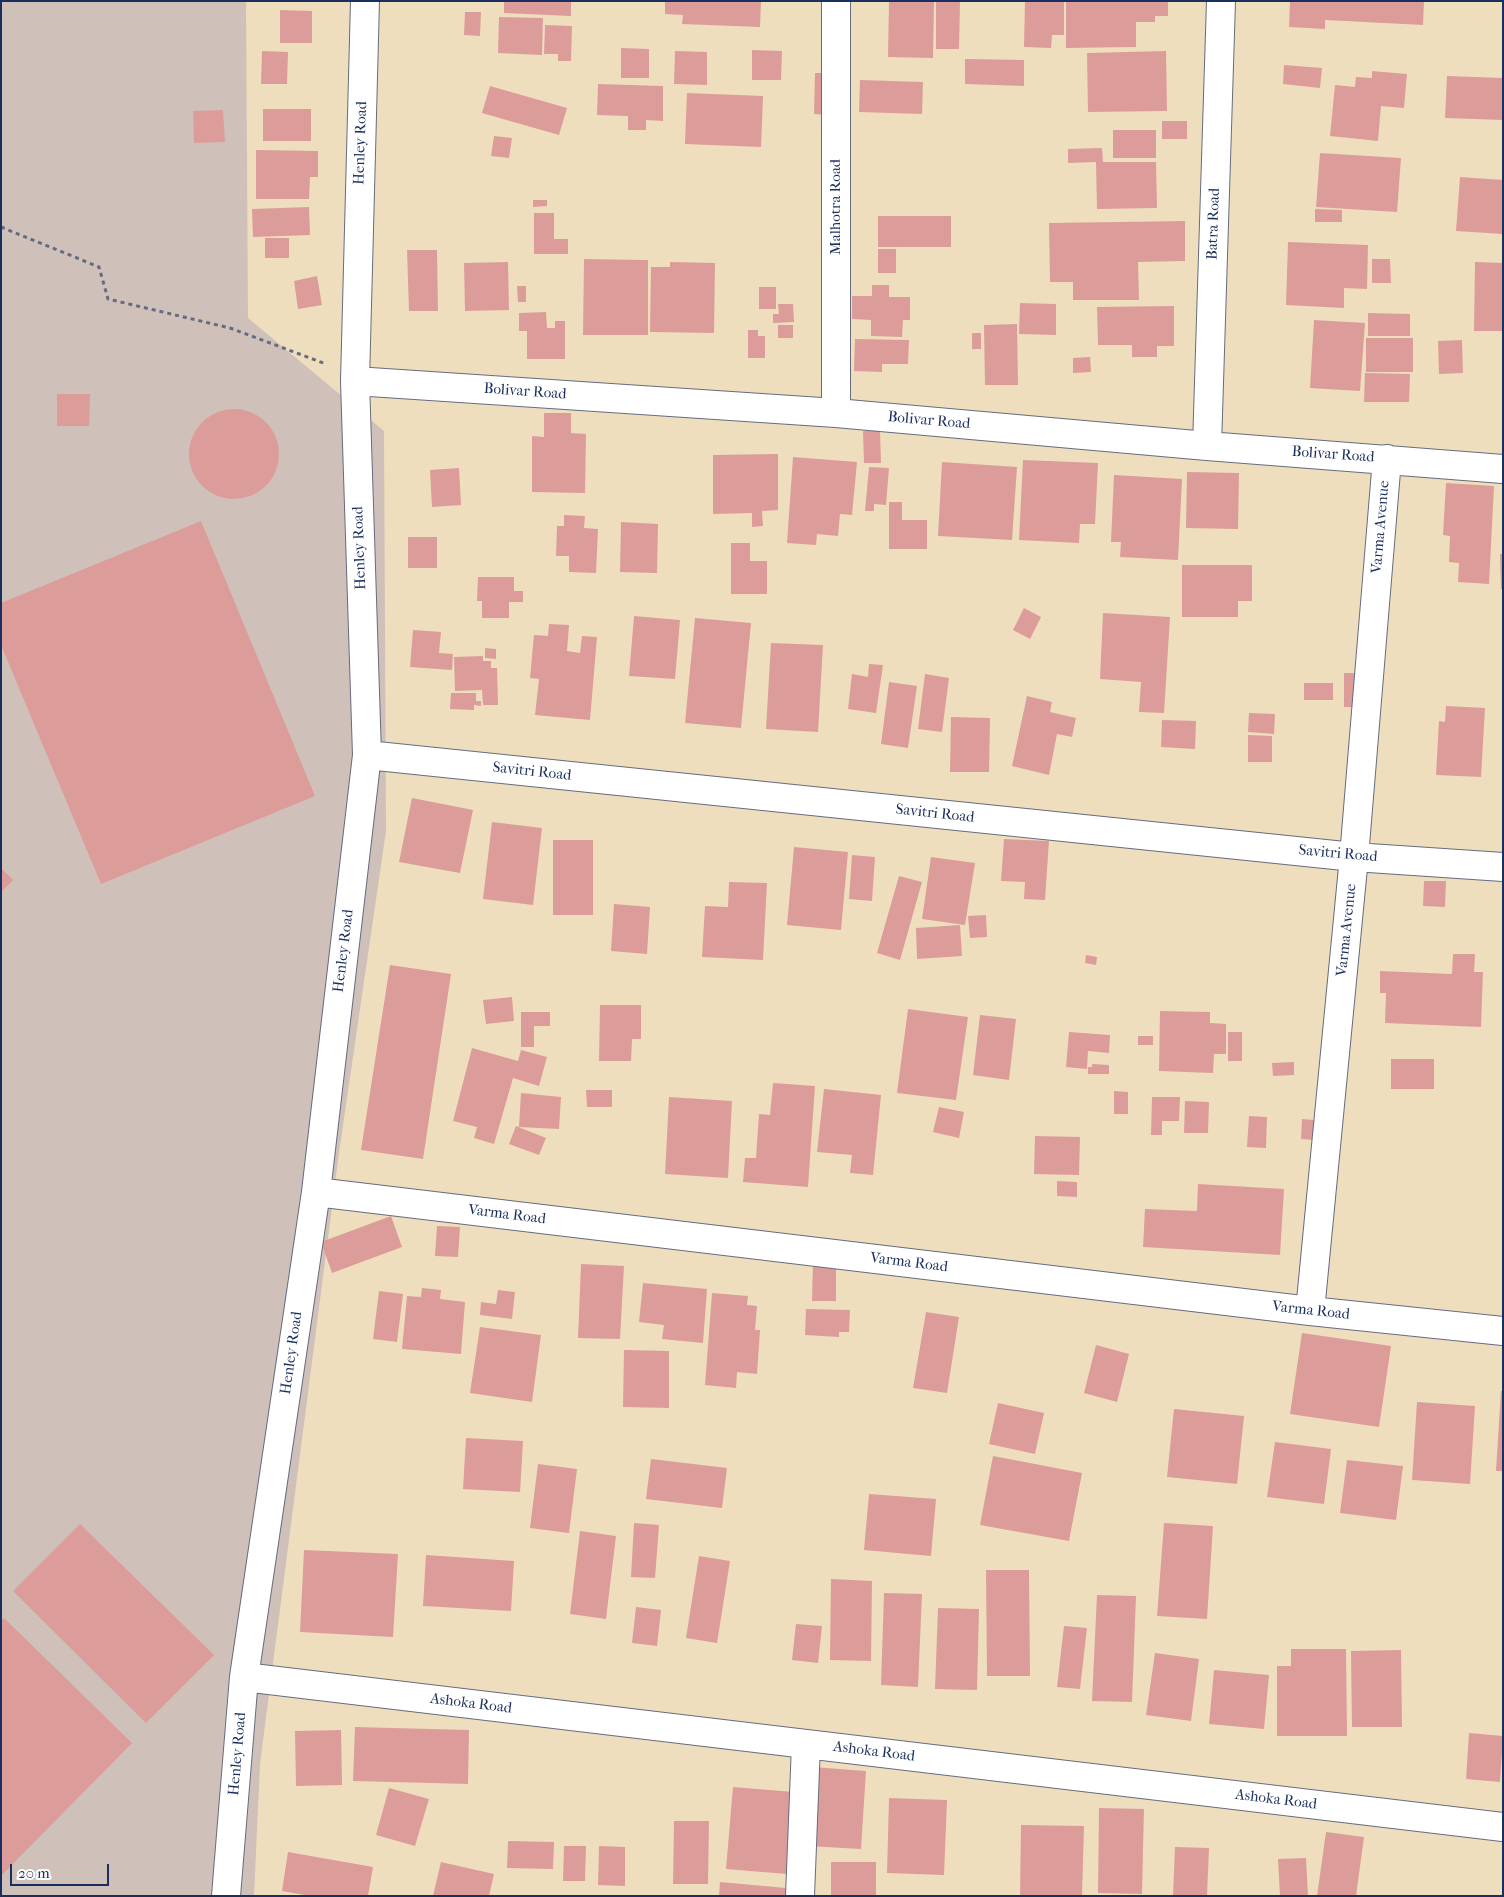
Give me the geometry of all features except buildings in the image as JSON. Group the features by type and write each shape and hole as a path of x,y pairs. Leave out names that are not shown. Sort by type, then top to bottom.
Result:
{"street":[{"name":"Henley Road","path":"226,1896 244,1677 316,1192 367,755 355,372 365,1"},
{"name":"Malhotra Road","path":"836,1 836,413"},
{"name":"Batra Road","path":"1207,446 1221,1"},
{"name":"Bolivar Road","path":"355,372 1207,446 1503,469"},
{"name":"Varma Avenue","path":"1310,1311 1354,856 1386,459"},
{"name":"Savitri Road","path":"367,755 1354,856 1503,867"},
{"name":"Varma Road","path":"316,1192 1310,1311 1503,1331"},
{"name":"Ashoka Road","path":"244,1677 1503,1827"},
{"path":"800,1896 806,1744"}],"path":[{"path":"1,227 100,266 108,299 230,328 324,364 355,372"}],"shaded area":[{"path":"1,1 246,1 248,318 384,431 386,831 339,1153 260,1764 254,1896 1,1896"}]}
